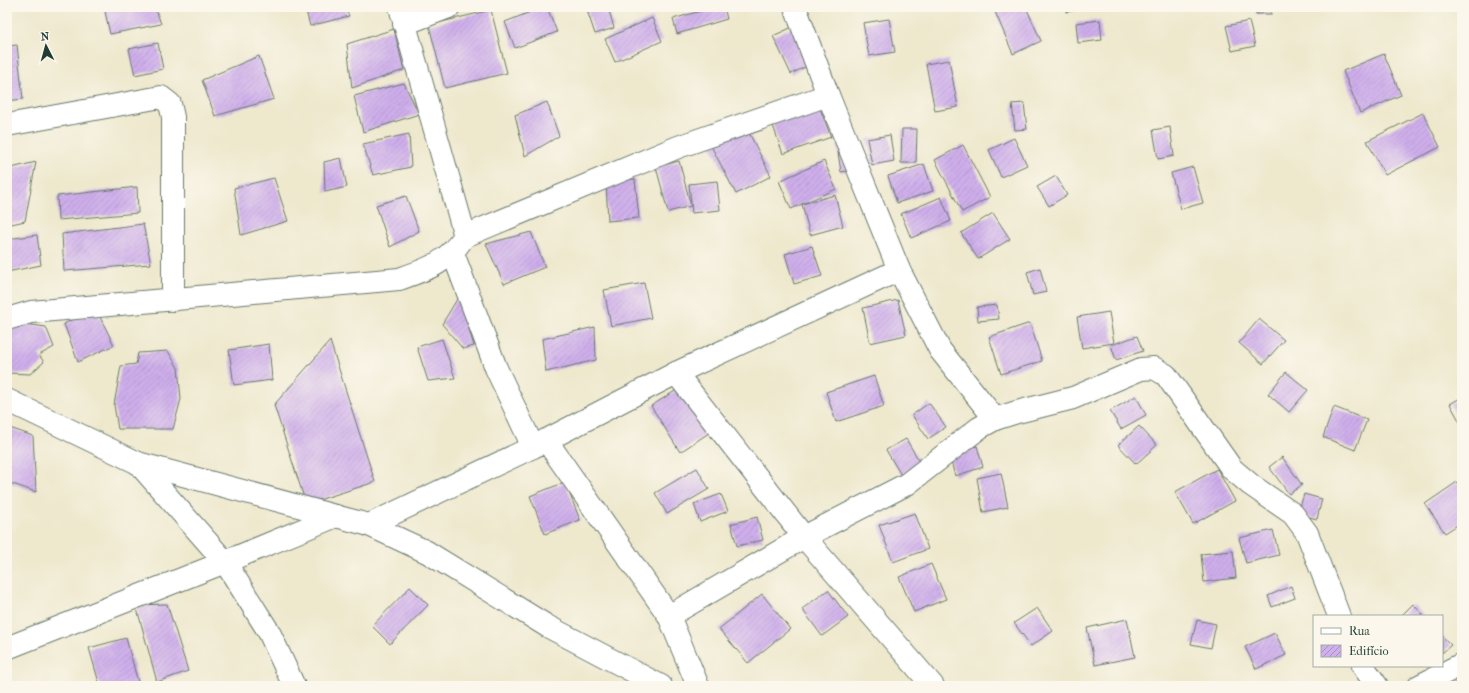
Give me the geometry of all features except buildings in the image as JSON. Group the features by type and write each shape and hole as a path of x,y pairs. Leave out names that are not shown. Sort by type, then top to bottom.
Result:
{"street":[{"path":"448,7 402,16 459,244 491,354 540,444 669,616 698,686"},
{"path":"795,7 828,94 899,270 940,350 995,419"},
{"path":"7,319 31,312 399,279 430,269 459,244 678,147 828,94"},
{"path":"7,125 161,97 170,104 173,117 173,300"},
{"path":"369,525 540,444 676,373 899,270"},
{"path":"669,616 804,537 907,484 978,428 995,419 1072,398 1141,368 1154,368 1166,375 1232,469 1251,485 1293,514 1298,520 1307,532 1339,615"},
{"path":"676,373 804,537 933,686"},
{"path":"7,400 138,463 369,525 427,552 546,626 661,686"},
{"path":"138,463 225,562 269,632 294,686"},
{"path":"7,648 225,562 336,516"},
{"path":"1421,685 1462,664"},
{"path":"1364,667 1377,686"}]}
